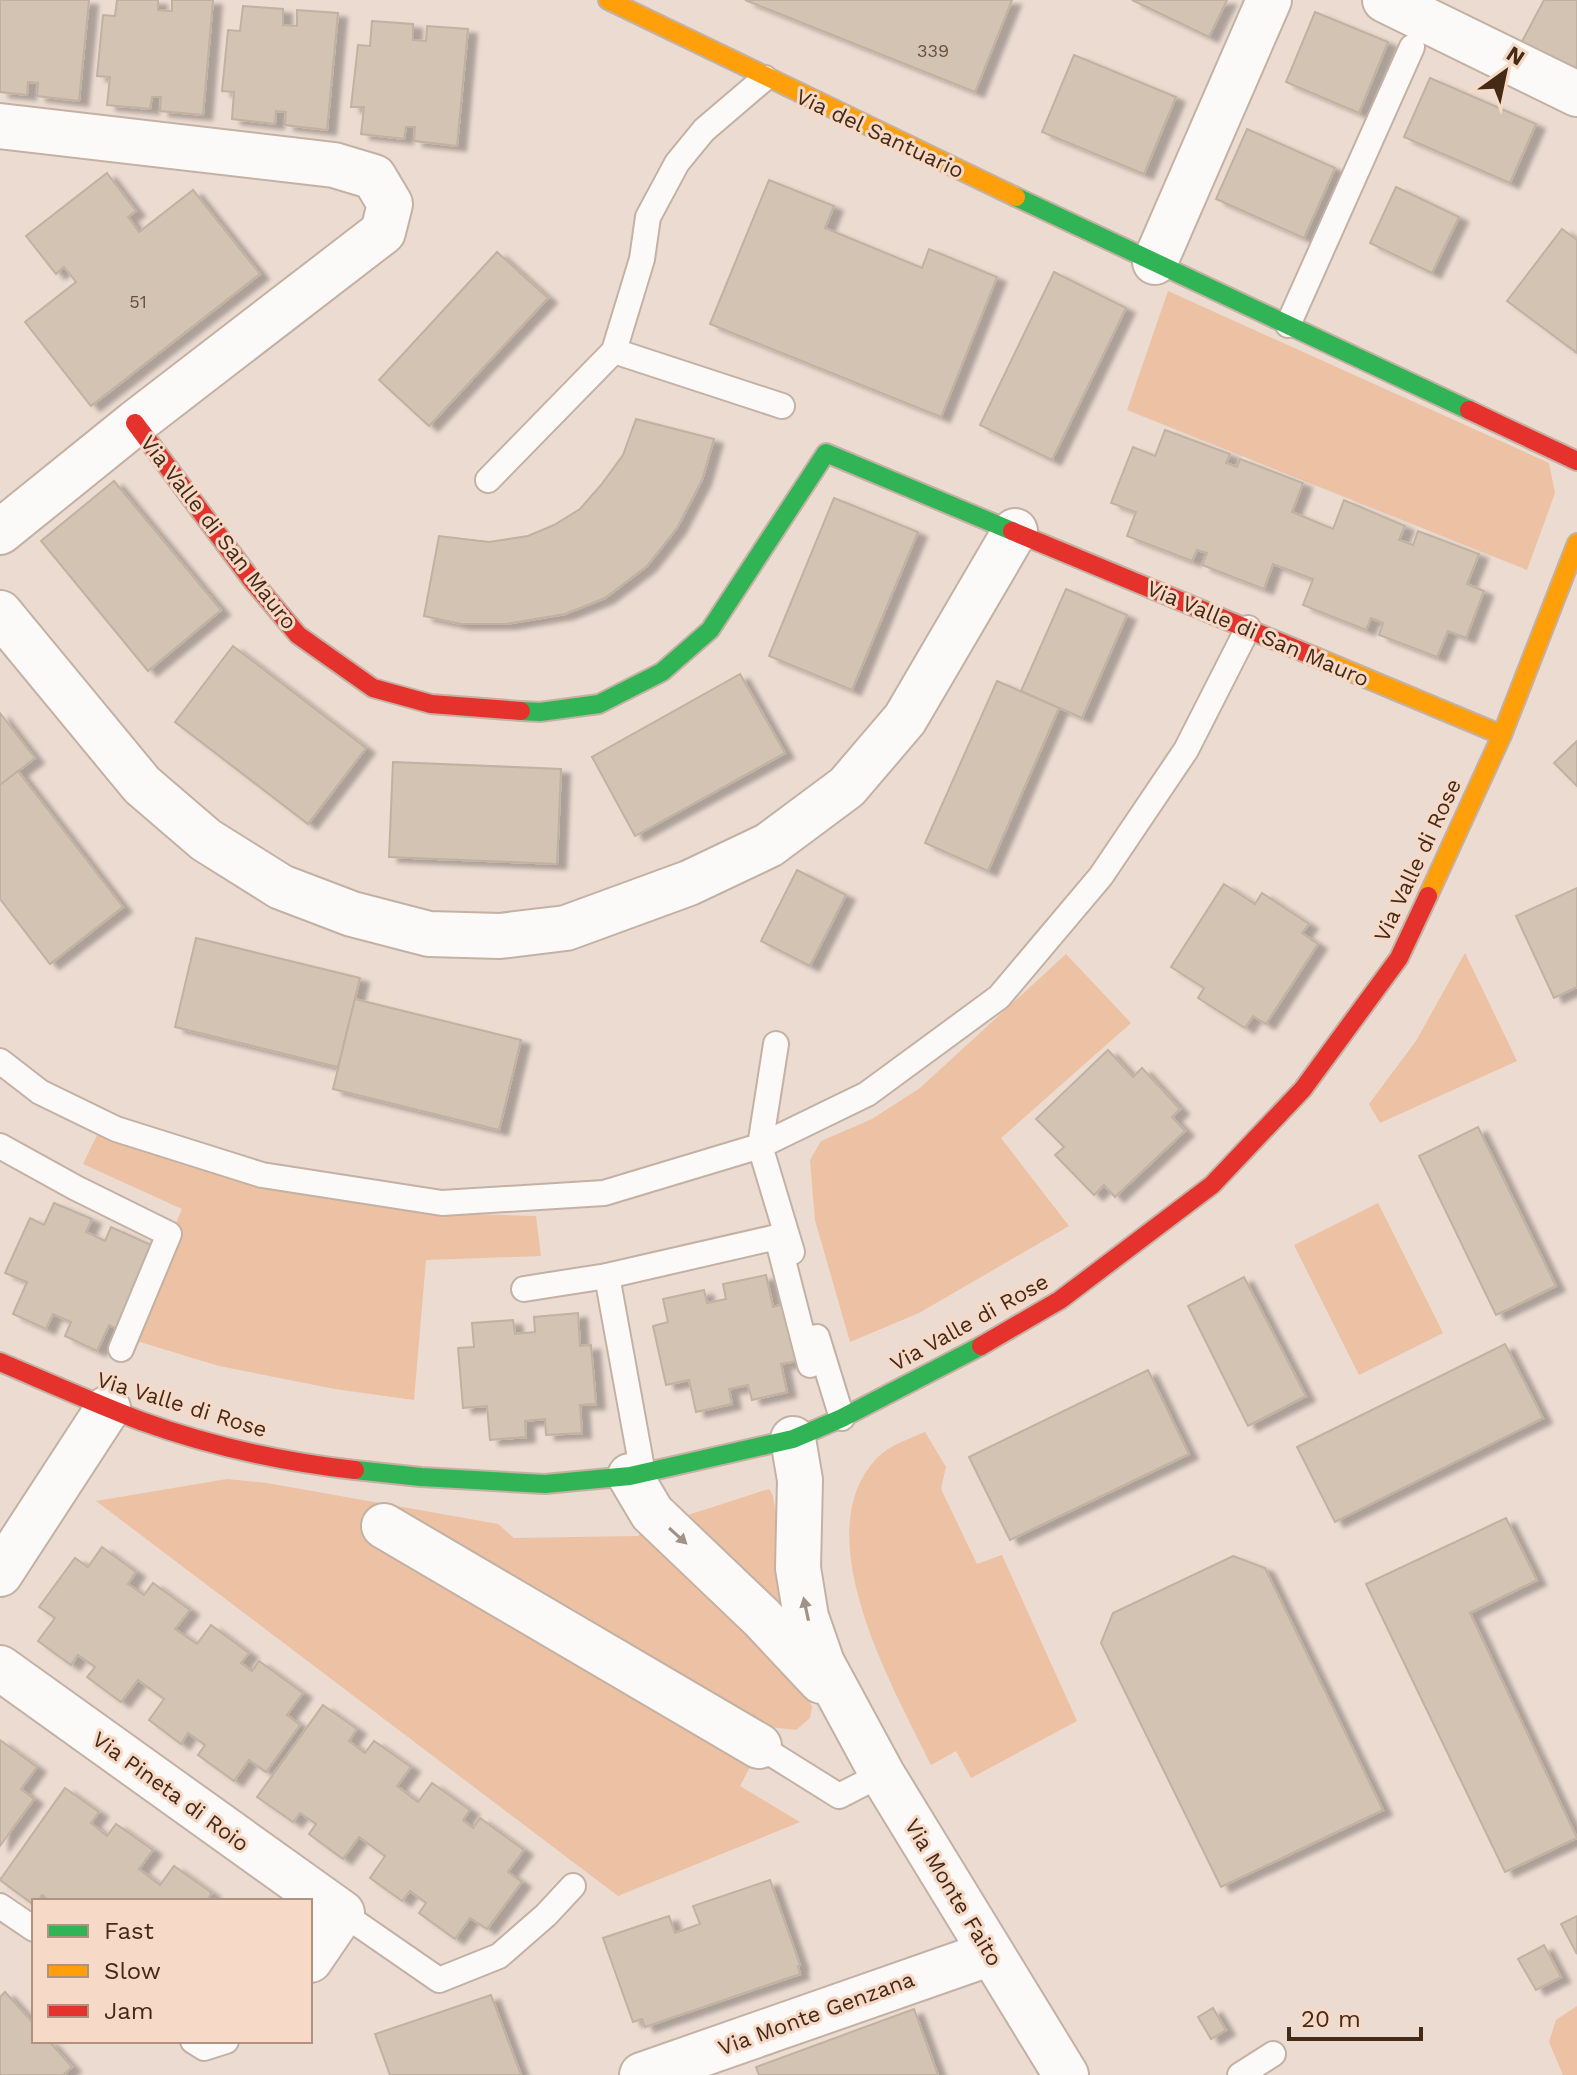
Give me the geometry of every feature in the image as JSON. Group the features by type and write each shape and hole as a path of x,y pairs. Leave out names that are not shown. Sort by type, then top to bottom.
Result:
{"street":[{"name":"Via del Santuario","path":"608,0 765,78 1577,461"},
{"path":"1155,262 1269,0"},
{"path":"1385,0 1577,94"},
{"name":"Via Valle di San Mauro","path":"0,126 334,165 374,177 390,204 383,232 135,423 0,532"},
{"name":"Via Valle di San Mauro","path":"135,423 251,579 298,635 373,688 431,704 540,712 585,706 599,704 662,672 710,630 826,453 1502,735"},
{"path":"0,613 142,785 206,840 281,887 352,914 429,934 500,936 566,928 689,883 769,845 847,787 905,719 1015,531"},
{"name":"Via Valle di Rose","path":"0,1362 108,1408 218,1445 302,1464 421,1477 545,1484 636,1475 793,1439 842,1418 991,1341 1060,1300 1212,1185 1303,1089 1399,958 1502,735 1577,543"},
{"path":"0,1574 108,1408"},
{"name":"Via Monte Faito","path":"793,1439 800,1480 798,1568 806,1617 822,1663 882,1774 1066,2075"},
{"name":"Via Monte Faito","path":"636,1475 652,1513 762,1618 845,1707"},
{"path":"384,1526 759,1746"},
{"name":"Via Pineta di Roio","path":"0,1668 342,1913"},
{"path":"312,1957 342,1913"},
{"name":"Via Monte Genzana","path":"642,2075 991,1953"}],"lane":[{"path":"1288,325 1412,47"},
{"path":"488,480 614,351 642,259 648,217 677,163 704,130 765,78"},
{"path":"614,351 782,406"},
{"path":"0,1061 40,1092 116,1129 262,1175 442,1203 604,1193 760,1146 867,1094 999,997 1101,876 1186,750 1248,628"},
{"path":"776,1044 760,1146 842,1418"},
{"path":"2,1151 169,1234 121,1349"},
{"path":"524,1289 607,1276 777,1237 810,1365"},
{"path":"607,1276 636,1475"},
{"path":"759,1746 839,1796 882,1774"},
{"name":"Via Pineta di Roio","path":"342,1913 439,1980 499,1956 546,1915 573,1886"},
{"path":"0,1906 32,1928"},
{"path":"196,2043 204,2048 220,2043"},
{"path":"1240,2075 1273,2054"}],"shaded area":[{"path":"1168,291 1549,463 1555,493 1527,570 1127,410"},
{"path":"1465,953 1517,1061 1380,1123 1369,1104 1416,1041"},
{"path":"1066,954 1131,1023 1001,1138 1069,1226 919,1313 850,1342 815,1220 810,1160 821,1141 872,1119 920,1088"},
{"path":"97,1135 242,1177 439,1213 536,1216 541,1256 426,1260 414,1400 335,1389 219,1366 127,1338 182,1209 83,1164"},
{"path":"1378,1203 1443,1333 1359,1375 1294,1245"},
{"path":"925,1432 946,1467 941,1489 977,1564 1002,1555 1077,1721 971,1778 956,1751 931,1765 878,1655 852,1568 849,1527 857,1490 882,1453"},
{"path":"227,1479 267,1483 498,1524 514,1538 638,1536 648,1528 798,1671 812,1707 810,1718 796,1730 771,1727 740,1786 800,1822 618,1896 96,1501"},
{"path":"769,1489 773,1496 793,1621 685,1516"},
{"path":"1577,2006 1577,2075 1563,2075 1549,2042 1556,2020"}],"building":[{"path":"0,0 89,0 79,101 37,96 38,83 28,82 27,95 0,92"},
{"path":"117,0 158,0 158,10 172,11 172,0 213,0 203,115 160,111 161,97 152,97 150,109 107,105 110,77 97,76 103,15 115,16"},
{"path":"745,0 1012,0 975,92"},
{"path":"1132,0 1227,0 1209,37"},
{"path":"1544,0 1577,0 1577,78 1519,47"},
{"path":"243,6 283,9 283,25 297,26 297,10 338,13 327,130 285,125 286,112 276,111 275,124 232,119 234,92 222,91 228,30 240,31"},
{"path":"1315,12 1388,42 1359,113 1286,82"},
{"path":"372,21 413,24 413,40 426,41 427,26 468,29 457,146 414,141 415,127 406,127 404,139 361,134 364,107 351,107 358,45 370,46"},
{"path":"1074,55 1176,97 1144,174 1042,132"},
{"path":"1430,78 1536,124 1510,183 1404,137"},
{"path":"1247,129 1335,168 1304,238 1216,199"},
{"path":"107,173 136,211 128,217 139,232 193,190 260,274 91,406 25,322 76,282 64,267 56,274 26,236"},
{"path":"769,180 834,206 825,228 922,268 929,249 997,277 941,417 710,324"},
{"path":"1396,187 1459,217 1432,273 1370,243"},
{"path":"1562,229 1577,240 1577,353 1507,301"},
{"path":"497,252 548,298 429,426 379,380"},
{"path":"1054,272 1126,308 1052,460 980,425"},
{"path":"636,419 714,439 702,480 677,528 647,566 605,598 565,614 506,624 461,624 424,616 439,536 489,542 528,536 554,525 580,509 601,485 623,455"},
{"path":"1165,430 1230,454 1226,463 1237,467 1240,459 1303,483 1292,512 1333,529 1344,500 1405,526 1399,540 1413,545 1418,531 1479,554 1467,584 1484,591 1466,638 1448,631 1437,657 1379,635 1383,623 1371,618 1366,630 1303,605 1313,579 1273,564 1264,589 1202,565 1207,553 1197,550 1192,561 1127,536 1136,512 1111,503 1133,447 1155,456"},
{"path":"114,481 221,610 148,671 41,541"},
{"path":"834,498 918,532 852,690 769,656"},
{"path":"1066,589 1127,615 1082,718 1021,691"},
{"path":"233,646 366,748 308,824 175,722"},
{"path":"740,674 785,753 635,836 592,757"},
{"path":"997,681 1059,708 988,871 925,843"},
{"path":"0,713 35,758 0,785"},
{"path":"1577,741 1577,786 1554,763"},
{"path":"393,762 561,769 557,864 389,857"},
{"path":"18,771 123,907 50,964 0,899 0,785"},
{"path":"797,870 846,895 810,966 761,941"},
{"path":"1224,884 1255,904 1262,893 1309,924 1302,933 1318,944 1266,1024 1253,1016 1245,1028 1198,998 1204,988 1171,967"},
{"path":"1577,888 1577,987 1554,998 1516,916"},
{"path":"196,938 360,978 338,1067 175,1027"},
{"path":"355,999 521,1040 499,1130 333,1089"},
{"path":"1108,1050 1133,1077 1142,1068 1180,1109 1172,1117 1185,1131 1115,1197 1104,1185 1094,1195 1055,1155 1064,1147 1036,1119"},
{"path":"1478,1127 1556,1286 1496,1315 1419,1156"},
{"path":"54,1203 92,1219 86,1232 105,1241 111,1227 151,1245 138,1275 148,1279 124,1332 109,1325 97,1351 65,1336 71,1322 53,1314 46,1329 13,1314 27,1282 5,1273 30,1218 44,1225"},
{"path":"766,1275 773,1307 784,1304 797,1361 781,1364 787,1392 752,1400 748,1385 729,1389 732,1404 696,1412 689,1380 666,1385 653,1326 668,1322 663,1299 704,1290 707,1303 726,1299 723,1284"},
{"path":"1244,1277 1306,1396 1248,1426 1188,1306"},
{"path":"578,1313 580,1346 591,1345 596,1404 580,1405 582,1433 546,1435 545,1419 525,1421 526,1437 490,1440 487,1406 463,1408 458,1348 474,1347 472,1323 513,1320 515,1334 535,1332 534,1317"},
{"path":"1505,1344 1543,1418 1335,1522 1297,1447"},
{"path":"1148,1370 1189,1454 1010,1540 969,1457"},
{"path":"1506,1518 1537,1580 1470,1613 1577,1838 1505,1872 1366,1584"},
{"path":"102,1547 136,1572 128,1584 144,1595 153,1583 190,1610 175,1629 197,1644 211,1625 249,1653 241,1663 252,1671 259,1661 303,1693 287,1715 300,1725 266,1772 249,1760 234,1781 198,1755 205,1745 188,1733 181,1744 149,1720 164,1699 138,1680 121,1702 87,1677 95,1667 78,1655 71,1665 38,1641 55,1618 39,1607 75,1558 88,1567"},
{"path":"1233,1556 1265,1568 1383,1810 1221,1887 1101,1643 1113,1613"},
{"path":"323,1705 357,1729 349,1741 365,1753 374,1741 411,1767 397,1786 418,1802 432,1783 470,1810 463,1820 473,1828 480,1818 524,1850 508,1872 522,1882 487,1929 470,1918 455,1939 419,1913 426,1903 410,1891 402,1901 370,1878 385,1856 359,1837 343,1859 309,1834 316,1824 300,1813 293,1822 257,1797"},
{"path":"0,1740 37,1767 21,1789 34,1799 0,1846"},
{"path":"65,1788 99,1812 91,1823 107,1836 116,1824 153,1850 139,1869 160,1885 174,1866 212,1893 208,1899 47,1899 42,1895 39,1899 32,1899 32,1904 0,1880"},
{"path":"770,1880 800,1965 800,1974 645,2027 642,2019 633,2022 603,1938 669,1916 675,1933 700,1924 693,1906"},
{"path":"1577,1916 1577,1954 1561,1924"},
{"path":"1544,1945 1561,1977 1536,1990 1518,1959"},
{"path":"5,1992 32,2022 32,2043 51,2043 72,2067 63,2075 0,2075 0,1997"},
{"path":"491,1995 521,2075 390,2075 375,2034"},
{"path":"1213,2008 1226,2030 1211,2039 1198,2017"},
{"path":"914,2009 938,2075 759,2075 756,2067"}],"traffic: fast":[{"path":"1016,197 1469,410"},
{"path":"521,711 540,712 599,704 662,672 710,630 826,453 1012,531"},
{"path":"355,1470 545,1484 630,1476 793,1439 842,1418 981,1346"}],"traffic: slow":[{"path":"608,0 1016,197"},
{"path":"1428,896 1502,735 1577,543"},
{"path":"1313,656 1502,735"}],"traffic: jam":[{"path":"1469,410 1577,461"},
{"path":"135,423 251,579 298,635 373,688 431,704 521,711"},
{"path":"1012,531 1313,656"},
{"path":"981,1346 1060,1300 1212,1185 1303,1089 1399,958 1428,896"},
{"path":"0,1362 123,1414 193,1438 274,1458 355,1470"}]}
